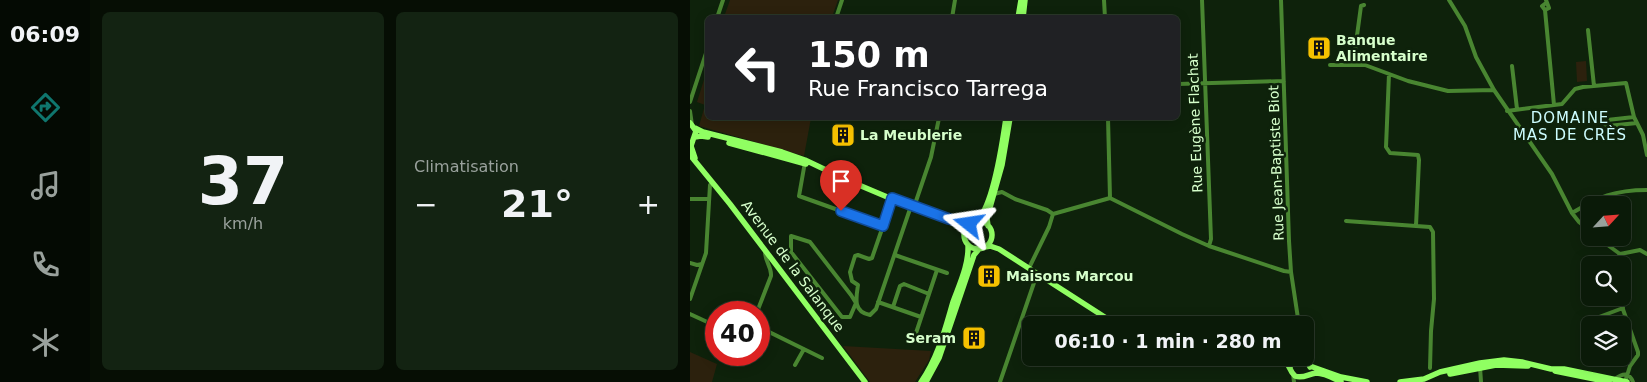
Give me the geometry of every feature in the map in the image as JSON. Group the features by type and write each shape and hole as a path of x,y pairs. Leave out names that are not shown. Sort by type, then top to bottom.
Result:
{"main road":[{"path":"1018,15 1021,0"},
{"path":"1023,15 1025,0"},
{"path":"692,125 702,132 805,162 913,206 969,224 982,216 992,187 1006,120"},
{"path":"999,249 992,237 987,218 1002,165 1010,120"},
{"name":"Avenue de la Salanque","path":"692,125 692,152 700,166"},
{"path":"693,140 704,136 767,150"},
{"name":"Avenue de la Salanque","path":"690,155 865,382"},
{"path":"949,219 960,225 968,245 979,249 990,246 999,249 1103,316"},
{"path":"976,221 980,221 988,226"},
{"path":"964,233 969,224"},
{"path":"986,247 992,237"},
{"path":"921,382 929,370 937,351 967,262 968,245"},
{"path":"926,382 939,358 974,255 979,249"},
{"path":"1400,382 1424,381 1431,376 1493,361 1517,361 1551,369 1564,369 1608,381"},
{"path":"1431,376 1442,376 1480,367 1502,365 1535,366"},
{"path":"1303,378 1310,366 1341,377 1367,382"},
{"path":"1290,367 1292,374 1295,376 1303,378 1322,374 1341,382"},
{"path":"1551,369 1562,374 1626,382"}],"street":[{"path":"718,15 723,0"},
{"path":"837,15 842,0"},
{"path":"952,15 955,0"},
{"path":"1104,0 1105,15"},
{"name":"Rue Eugène Flachat","path":"1202,0 1211,239 1209,246"},
{"name":"Rue Jean-Baptiste Biot","path":"1281,0 1291,272 1298,316"},
{"path":"1449,0 1466,26 1476,57 1494,90 1552,174 1572,213 1581,224"},
{"path":"1546,1 1542,6 1545,10 1554,105"},
{"path":"1353,65 1361,6 1364,5"},
{"path":"1588,30 1591,40 1594,86"},
{"path":"690,102 705,56"},
{"path":"1330,65 1370,66 1389,74 1448,91 1494,90"},
{"path":"1512,66 1517,109"},
{"path":"1389,74 1386,147 1390,154 1418,155 1416,226"},
{"path":"1180,84 1284,81"},
{"path":"1507,110 1562,104 1575,89 1626,83 1634,117 1643,135 1647,155"},
{"path":"690,111 692,125"},
{"path":"1634,117 1607,120 1605,124 1608,126 1637,123"},
{"path":"851,279 858,285 856,303 850,317 842,317 791,252 792,236 810,242 842,284 856,303 861,311 870,315 873,313 931,157 940,120"},
{"path":"1108,120 1110,198"},
{"path":"805,162 798,195 883,226"},
{"path":"690,299 707,247 710,185 713,183"},
{"path":"1572,213 1594,200 1609,194 1647,190"},
{"path":"994,194 1002,192 1015,199 1047,210 1052,214"},
{"path":"850,295 850,272 855,256 872,258 892,198"},
{"path":"1052,214 1110,198 1209,246 1291,272"},
{"path":"690,199 709,199"},
{"path":"1029,268 1049,227 1052,214"},
{"path":"1346,221 1430,227 1432,232 1434,305 1430,368"},
{"path":"1609,246 1620,254 1640,250 1647,254"},
{"path":"765,251 765,258 771,274 776,277 784,275"},
{"path":"895,255 947,273"},
{"path":"690,263 702,264"},
{"path":"761,301 771,274 778,268"},
{"path":"916,333 937,270"},
{"path":"1000,382 1037,274"},
{"path":"842,284 851,279"},
{"path":"893,307 900,286 904,284 929,294"},
{"path":"878,302 921,317"},
{"path":"1599,316 1623,308 1638,355 1630,366 1626,382"},
{"path":"690,314 705,321"},
{"path":"770,332 822,358"},
{"path":"795,366 804,349"},
{"path":"1480,367 1481,382"},
{"path":"1292,374 1294,382"},
{"path":"1608,381 1627,374 1631,376 1633,382"}],"shaded area":[{"path":"730,0 838,0 833,15 725,15"},
{"path":"1586,61 1587,81 1577,82 1576,62"},
{"path":"705,76 705,105 697,102"},
{"path":"705,105 705,120 811,120 804,156 699,126"},
{"path":"843,346 931,351 929,360 915,382 870,382"},
{"path":"690,352 705,359 705,366 716,366 712,382 690,382"}],"place":[{"name":"Banque Alimentaire","path":"1319,48"},
{"name":"La Meublerie","path":"843,135"},
{"name":"Maisons Marcou","path":"989,276"},
{"name":"Seram","path":"974,338"}],"district":[{"name":"DOMAINE MAS DE CRÈS","path":"1570,126"}],"route":[{"path":"841,211 883,226 892,198 949,219 969,224"}]}
